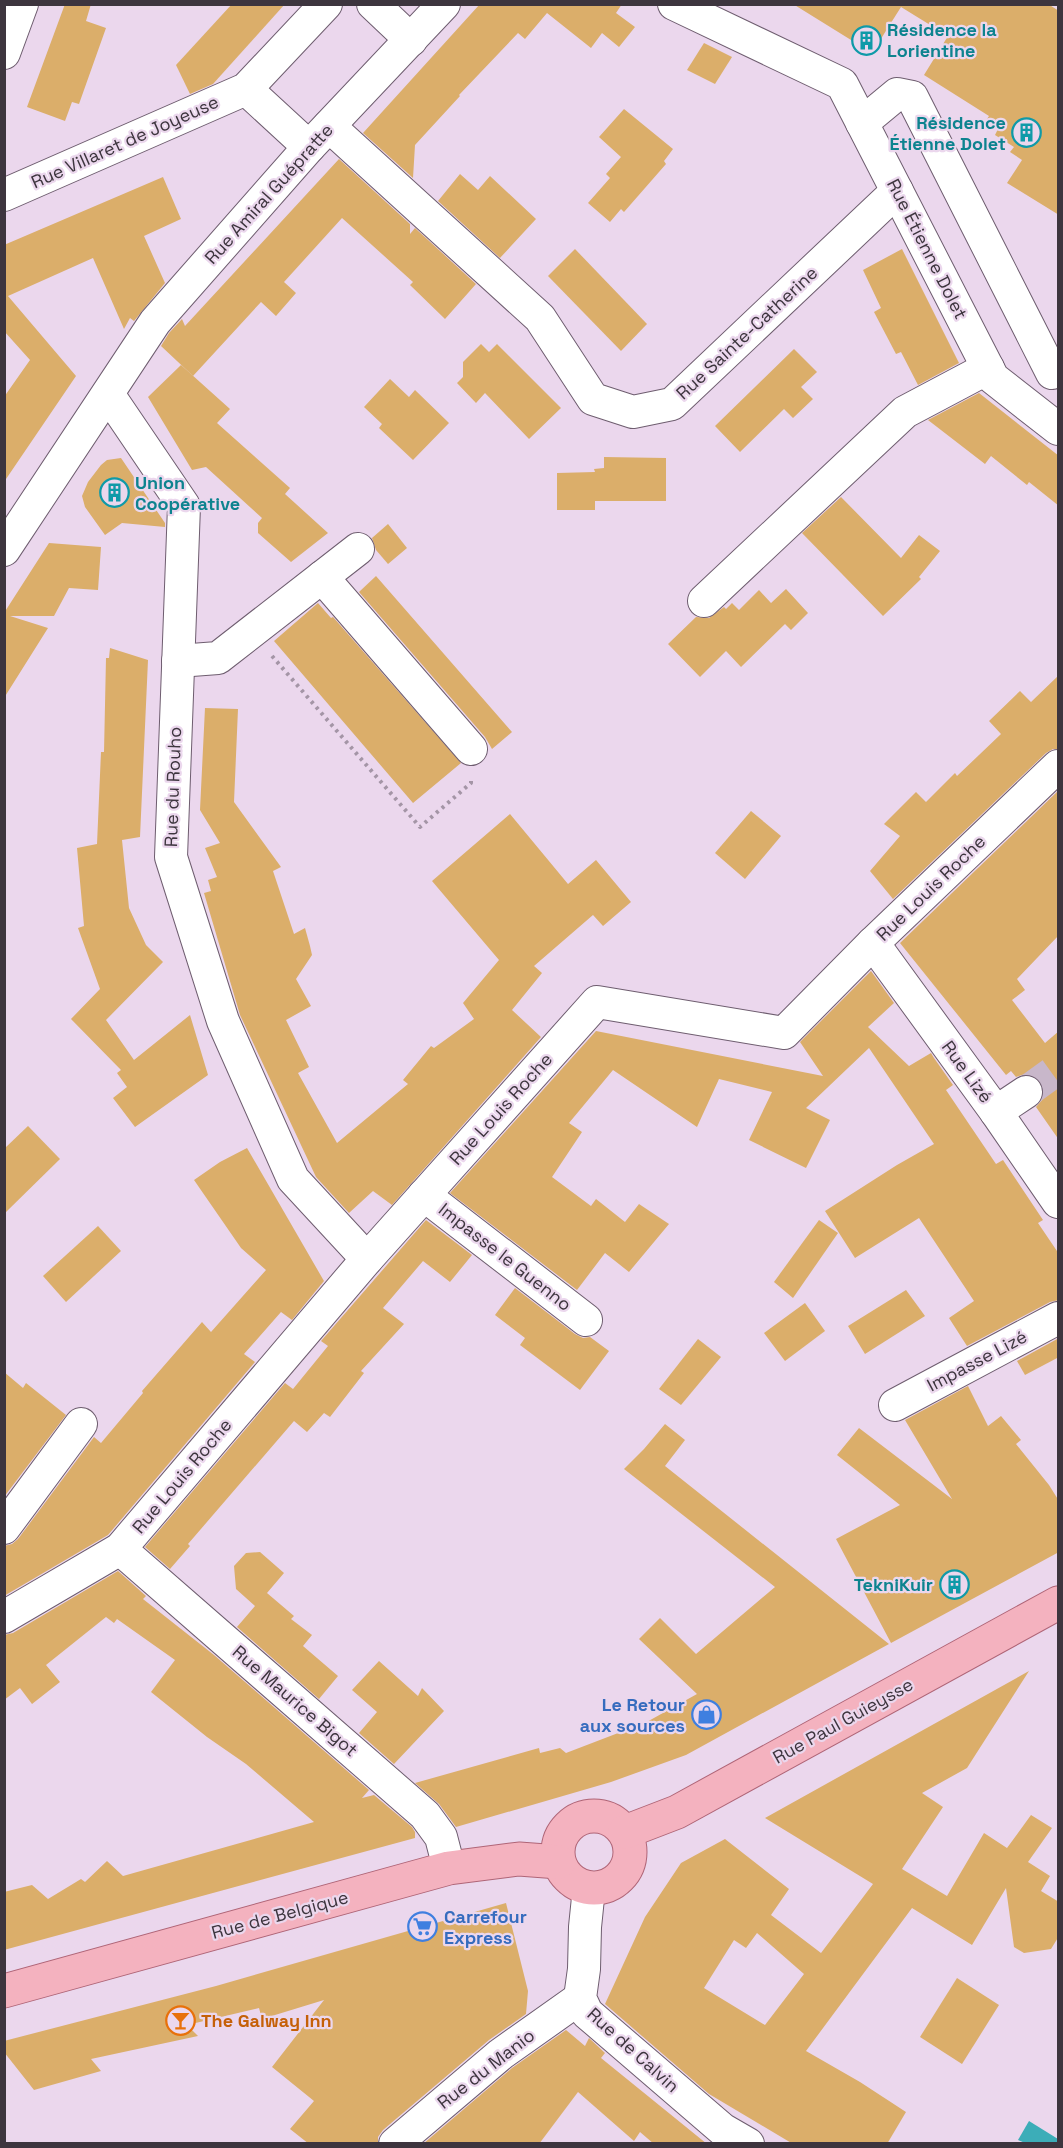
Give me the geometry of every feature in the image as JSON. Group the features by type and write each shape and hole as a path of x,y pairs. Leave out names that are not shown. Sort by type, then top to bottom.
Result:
{"main road":[{"name":"Rue Paul Guieysse","path":"625,1832 677,1812 1059,1603"},
{"path":"596,1815 612,1820 625,1832 631,1848 629,1864 620,1878 606,1887 589,1888 576,1884 565,1875 559,1862 558,1845 565,1829 579,1819 596,1815"},
{"name":"Rue de Belgique","path":"4,1991 449,1868 519,1859 559,1862"}],"street":[{"path":"4,53 22,4"},
{"name":"Rue Villaret de Joyeuse","path":"4,195 246,89 326,4"},
{"path":"373,4 411,40"},
{"name":"Rue Amiral Guépratte","path":"4,550 155,322 319,137 444,4"},
{"name":"Rue Étienne Dolet","path":"674,4 842,84 993,378 1059,429"},
{"path":"246,89 319,137"},
{"path":"862,123 897,94 912,97 1055,374 1020,398"},
{"name":"Rue Sainte-Catherine","path":"319,137 540,318 593,399 633,412 672,404 897,191"},
{"path":"704,600 905,412 988,368"},
{"name":"Rue du Rouho","path":"108,394 184,506 171,857 223,1021 292,1179 367,1259"},
{"path":"178,662 218,658 358,549"},
{"path":"322,577 471,749"},
{"name":"Rue Louis Roche","path":"4,1617 120,1549 367,1259 597,1002 784,1033 873,943 1059,766"},
{"name":"Rue Lizé","path":"873,943 1059,1202"},
{"path":"996,1112 1026,1092"},
{"name":"Impasse le Guenno","path":"424,1195 586,1320"},
{"name":"Impasse Lizé","path":"895,1405 1059,1318"},
{"path":"4,1528 81,1424"},
{"name":"Rue Maurice Bigot","path":"120,1549 425,1815 441,1837 449,1868"},
{"name":"Rue de Calvin","path":"589,1888 580,1998 587,2013 722,2129 748,2144"},
{"name":"Rue du Manio","path":"395,2144 501,2054 580,1998"}],"path":[{"path":"272,656 420,826 471,783 471,749"}],"water":[{"path":"1029,2121 1058,2139 1058,2143 1025,2143 1018,2140"}],"building":[{"path":"65,4 91,4 86,21 106,28 79,104 72,102 65,121 27,107"},
{"path":"232,4 285,4 213,84 190,94 176,65"},
{"path":"480,4 622,4 616,13 635,27 619,47 602,33 591,48 547,13 525,39 518,33 415,145 413,178 363,133"},
{"name":"Résidence Étienne Dolet","path":"793,4 1048,4 1059,11 1059,215 1007,183 1022,160 1010,152 1014,147 995,135 999,127 987,119 989,116 924,75 948,36 901,7 872,53"},
{"path":"704,43 732,57 715,84 687,70"},
{"path":"624,109 673,149 664,161 666,164 624,212 621,209 610,222 588,203 610,178 606,174 621,157 599,137"},
{"path":"339,159 410,224 410,234 415,228 476,284 445,319 410,285 413,282 342,218 284,282 296,293 276,316 261,302 193,376 161,346 169,333 182,319 185,326"},
{"path":"460,174 478,190 490,176 536,219 500,258 438,201"},
{"path":"163,177 181,219 144,236 165,283 134,321 130,318 124,329 93,258 8,296 76,376 4,482 4,397 30,360 4,331 4,245"},
{"path":"575,249 647,324 621,351 548,276"},
{"path":"902,249 959,363 918,385 901,352 896,354 874,312 881,308 863,270"},
{"path":"481,344 489,352 497,344 561,408 529,439 485,393 476,403 457,383 463,377 463,362"},
{"path":"794,349 817,372 801,387 813,399 793,418 784,409 740,452 715,426"},
{"path":"181,365 230,409 217,423 290,488 285,494 328,533 291,562 258,533 258,523 262,518 206,467 192,470 148,397"},
{"path":"390,379 409,397 415,390 449,423 413,460 379,428 382,424 364,407"},
{"path":"979,393 1059,456 1059,506 1029,482 1027,485 991,456 985,464 928,420"},
{"path":"604,457 666,458 666,501 595,501 595,510 557,510 557,473 595,472 594,469 604,468"},
{"name":"Union Coopérative","path":"121,458 165,523 165,527 122,523 105,535 85,507 82,496 88,482 107,460"},
{"path":"841,497 901,558 919,535 940,551 919,577 921,579 883,616 802,533"},
{"path":"388,524 407,548 388,564 376,550 372,538"},
{"path":"49,543 101,547 98,590 69,588 54,616 10,616 48,628 4,698 4,613"},
{"path":"376,576 512,732 492,749 485,737 359,592"},
{"path":"786,589 808,613 791,630 785,624 741,667 726,651 700,677 668,644 696,617 709,618 732,603 739,610 759,590 771,603"},
{"path":"318,603 331,618 333,617 461,763 413,803 274,641"},
{"path":"110,648 148,660 140,837 122,840 129,908 146,945 163,962 106,1020 134,1060 190,1015 208,1075 135,1127 113,1098 127,1087 117,1073 121,1070 71,1019 100,989 78,928 84,926 77,848 97,844 101,752 104,752 106,658 109,658"},
{"path":"1059,675 1059,749 1046,753 893,899 870,871 900,836 884,824 916,792 926,802 955,773 957,776 1001,734 989,721 1020,691 1031,702"},
{"path":"205,708 238,709 234,802 281,867 273,871 294,934 305,928 312,955 296,979 311,1006 286,1020 309,1067 298,1073 337,1143 408,1084 403,1080 431,1046 434,1048 474,1019 463,1003 499,960 432,881 510,814 568,884 596,860 631,902 603,926 593,915 534,966 542,973 512,1010 541,1037 392,1205 373,1191 349,1213 316,1177 240,1015 204,893 211,891 208,880 217,877 205,848 220,843 200,810"},
{"path":"1059,790 1059,935 1017,979 1025,990 1012,1000 1045,1043 1059,1031 1059,1140 1036,1107 1042,1100 1044,1091 1041,1082 1034,1076 1025,1074 1016,1077 1011,1071 1006,1075 900,943"},
{"path":"751,811 781,836 745,879 715,853"},
{"path":"871,971 894,1003 868,1027 909,1066 931,1053 953,1085 946,1090 996,1164 1003,1160 1043,1220 1038,1223 1059,1254 1059,1300 1050,1302 967,1346 949,1318 974,1301 919,1218 855,1258 825,1211 934,1144 869,1048 806,1108 830,1120 806,1168 749,1140 772,1092 719,1079 697,1127 613,1070 569,1123 582,1132 552,1177 591,1206 596,1199 625,1222 639,1204 669,1224 629,1272 605,1253 577,1290 450,1193 596,1031 823,1076 800,1042"},
{"path":"28,1126 60,1159 4,1214 4,1149"},
{"path":"247,1148 324,1281 292,1320 281,1312 244,1354 255,1362 108,1535 4,1596 4,1546 18,1539 94,1437 101,1443 143,1393 142,1391 202,1322 211,1332 266,1270 241,1248 194,1180 220,1162"},
{"path":"426,1220 472,1255 450,1282 423,1261 383,1308 404,1324 361,1371 364,1373 330,1417 324,1413 307,1432 294,1421 188,1544 190,1546 170,1569 145,1547 285,1383 293,1389 328,1346 321,1341"},
{"path":"819,1220 838,1233 793,1298 774,1282"},
{"path":"98,1226 121,1251 66,1302 43,1276"},
{"path":"515,1288 575,1334 583,1338 590,1337 609,1351 580,1390 520,1345 525,1338 495,1315"},
{"path":"906,1290 925,1316 865,1354 848,1326"},
{"path":"805,1303 825,1331 785,1361 764,1333"},
{"path":"1059,1338 1059,1357 1025,1375 1017,1361"},
{"path":"698,1339 721,1357 681,1405 659,1389"},
{"path":"4,1372 23,1388 26,1383 66,1415 4,1497"},
{"path":"968,1386 988,1426 1001,1416 1021,1440 1016,1444 1059,1501 1059,1552 891,1643 836,1539 900,1505 837,1455 859,1428 952,1499 905,1420"},
{"path":"665,1424 685,1440 665,1466 889,1644 686,1755 611,1782 456,1827 439,1804 415,1783 539,1748 540,1753 560,1748 566,1753 626,1730 627,1733 697,1694 639,1639 660,1618 696,1654 775,1587 624,1469"},
{"path":"260,1552 284,1573 267,1593 294,1616 291,1619 312,1635 303,1646 338,1676 319,1699 237,1627 255,1606 236,1589 234,1566 246,1553"},
{"path":"118,1571 146,1596 143,1599 214,1655 369,1790 362,1798 374,1795 412,1827 415,1838 4,1950 4,1892 32,1885 48,1899 81,1879 85,1882 107,1861 123,1876 314,1822 246,1764 207,1737 151,1692 175,1660 117,1619 114,1623 106,1617 46,1665 60,1682 32,1704 20,1688 4,1700 4,1635 13,1633"},
{"path":"379,1661 418,1696 422,1688 444,1711 394,1764 359,1733 377,1712 352,1690"},
{"path":"1029,1671 967,1768 922,1793 943,1807 902,1869 947,1896 984,1833 1007,1848 1031,1815 1052,1828 1028,1862 1050,1876 1041,1891 1059,1902 1059,1936 1051,1949 1024,1953 1014,1947 1006,1888 972,1945 912,1908 806,2051 906,2112 887,2144 793,2144 709,2094 605,2004 645,1917 681,1863 725,1839 789,1889 771,1915 821,1953 873,1884 765,1818","holes":["757,1933 804,1974 765,2025 704,1988 734,1940 746,1948"]},
{"path":"506,1903 528,1991 526,2014 489,2040 383,2130 378,2137 378,2144 309,2144 290,2129 314,2101 272,2067 324,2000 262,2019 259,2008 187,2025 198,2036 91,2059 101,2071 34,2090 4,2052 4,2041 216,1986"},
{"path":"957,1978 999,2005 962,2064 920,2037"},
{"path":"566,2030 585,2046 589,2038 605,2053 601,2058 707,2144 654,2144 640,2132 634,2141 578,2092 539,2144 423,2144 512,2068"}],"tunnel":[{"path":"1026,1092 1058,1069"}],"place":[{"name":"Résidence la Lorientine","path":"866,40"},
{"name":"Résidence Étienne Dolet","path":"1027,133"},
{"name":"Union Coopérative","path":"114,493"},
{"name":"TekniKuir","path":"954,1585"},
{"name":"Le Retour aux sources","path":"706,1715"},
{"name":"Carrefour Express","path":"423,1927"},
{"name":"The Galway Inn","path":"180,2021"}]}
